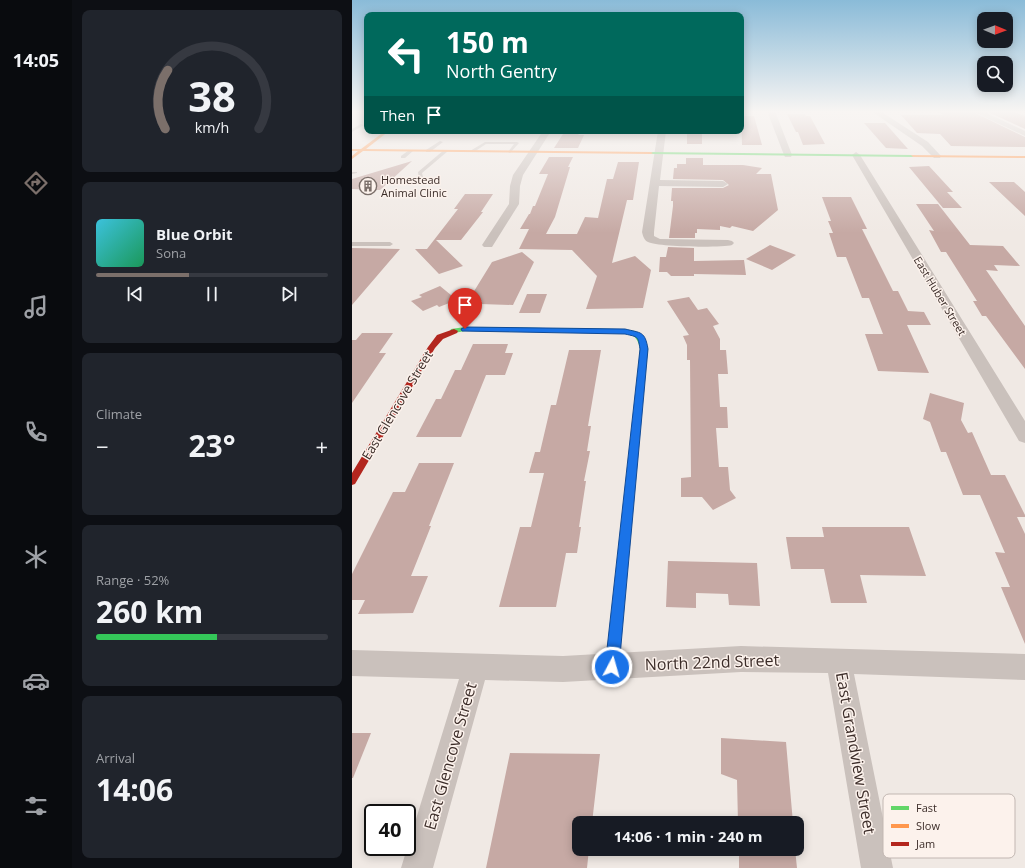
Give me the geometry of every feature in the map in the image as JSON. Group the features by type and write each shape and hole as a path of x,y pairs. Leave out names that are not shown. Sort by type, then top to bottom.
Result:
{"main road":[{"path":"352,158 360,152"},
{"path":"491,152 1025,157"},
{"name":"East Glencove Street","path":"352,481 435,342 447,333 473,329 621,331 639,335 642,339 644,349 612,667"}],"street":[{"path":"488,245 514,204 517,179 533,152"},
{"path":"933,152 937,156"},
{"path":"660,153 648,237 651,240 665,242 728,243"},
{"name":"East Huber Street","path":"856,155 1025,436"},
{"path":"655,183 723,184"},
{"name":"North 22nd Street","path":"352,663 563,669 741,659 1025,667"},
{"name":"East Grandview Street","path":"839,661 877,868"},
{"name":"East Glencove Street","path":"417,868 476,667"}],"lane":[{"path":"403,157 410,152"},
{"path":"426,179 421,178 419,175 420,173 445,152"},
{"path":"352,244 390,244"}],"building":[{"path":"549,157 573,157 568,167 570,167 555,217 546,234 577,234 585,217 598,218 607,179 613,179 618,162 639,162 633,200 627,200 612,263 635,256 651,270 643,308 586,309 597,276 572,250 519,249 529,229 520,229 530,214 533,206 535,206 548,174 539,174"},
{"path":"686,158 703,158 703,165 743,165 762,168 756,174 771,174 778,210 753,231 732,226 730,228 720,226 720,230 697,229 695,238 669,238 673,206 673,201 671,201 672,188 723,188 729,185 723,180 673,179 674,168 677,168 677,164 686,164"},
{"path":"412,161 380,190 352,189 352,179"},
{"path":"929,166 953,192 947,192 962,208 943,208 909,167"},
{"path":"989,182 1014,182 1025,192 1025,216"},
{"path":"465,194 493,194 481,212 483,212 461,240 436,240 463,266 439,274 415,249 427,249 458,209 454,209"},
{"path":"822,197 851,197 867,229 862,229 893,291 898,291 908,311 924,312 931,325 907,325 929,373 878,371 865,334 883,334 869,298 862,298 846,257 837,257 829,233 833,233 828,221 831,221"},
{"path":"916,204 938,204 970,245 1003,246 1020,266 994,265 998,271 986,270 1025,326 1025,369 986,316 982,316 973,301 977,301 946,252 941,252 929,230 934,231"},
{"path":"770,245 796,255 772,270 746,259"},
{"path":"668,247 694,248 694,261 744,260 746,275 694,274 694,276 671,276 667,272 659,272 660,257 666,257"},
{"path":"352,248 400,249 352,305"},
{"path":"522,252 534,262 513,305 480,304 482,301 468,301 492,262"},
{"path":"440,286 457,300 439,307 437,305 423,311 411,301 422,297 419,295"},
{"path":"527,294 547,294 540,313 519,313"},
{"path":"689,297 698,310 707,308 719,324 713,326 720,339 720,350 726,350 728,374 718,374 720,407 727,407 728,428 716,428 719,467 728,467 730,490 736,498 713,510 702,497 681,497 681,478 691,477 690,360 687,360 687,345 683,336 689,335 667,301"},
{"path":"362,333 393,333 379,353 386,353 352,403 352,340 356,340"},
{"path":"473,344 508,344 505,353 513,353 505,375 486,375 461,437 416,437 436,399 441,399 455,370 461,370"},
{"path":"569,350 601,350 588,426 591,426 587,451 590,451 584,481 586,481 579,527 581,527 577,553 566,553 556,607 499,607 520,527 531,527 544,473 529,473 535,452 540,452 551,405 556,405"},
{"path":"930,393 964,403 961,420 968,433 972,432 991,475 1005,475 1025,515 1025,517 1017,517 1025,534 1025,644 1001,587 1010,587 995,552 1005,553 980,495 963,495 946,452 941,452 930,422 923,419"},
{"path":"419,463 454,463 411,576 428,576 413,613 358,614 365,600 352,600 352,574 393,492 405,492"},
{"path":"822,527 909,527 926,576 860,575 867,603 831,603 824,569 791,569 786,537 824,537"},
{"path":"668,561 757,563 760,606 729,605 728,594 696,593 696,608 666,607"},
{"path":"352,733 371,733 353,778 352,778"},
{"path":"721,738 786,742 792,816 738,816 737,780 721,774"},
{"path":"510,753 600,754 593,816 572,816 572,856 588,856 587,868 486,868"},
{"path":"739,856 796,856 797,868 739,868"}],"traffic: fast":[{"path":"651,153 913,156"},
{"path":"454,331 465,329 632,332 639,336 643,343 644,349 636,433"}],"traffic: slow":[{"path":"352,158 360,152"},
{"path":"502,152 651,153"},
{"path":"913,156 1025,157"},
{"path":"612,667 636,433"}],"traffic: jam":[{"path":"352,481 432,347 440,337 454,331"}],"place":[{"name":"Homestead Animal Clinic","path":"368,186"}],"route":[{"path":"465,329 632,332 639,335 642,339 644,349 612,667"}]}
